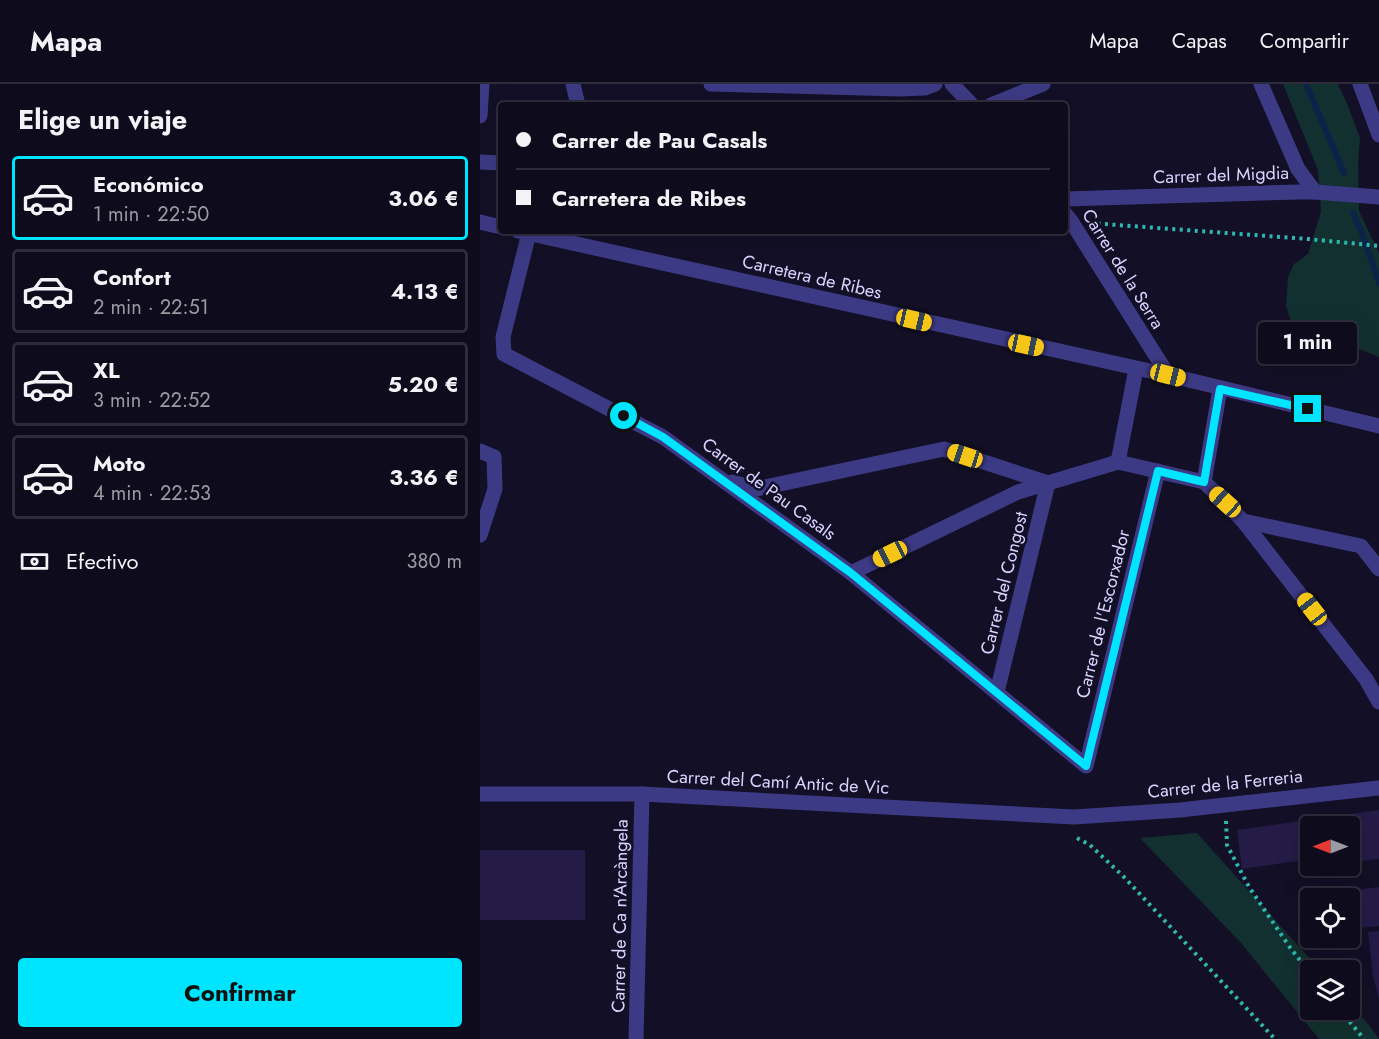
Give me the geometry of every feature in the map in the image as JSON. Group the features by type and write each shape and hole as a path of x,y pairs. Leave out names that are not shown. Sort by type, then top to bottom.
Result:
{"street":[{"path":"480,116 482,84"},
{"path":"573,84 577,102"},
{"path":"711,84 900,89 925,88 935,84"},
{"path":"952,84 969,102"},
{"path":"998,102 1043,84"},
{"path":"1261,84 1298,169 1315,192"},
{"path":"1360,84 1379,135"},
{"path":"480,162 498,163"},
{"name":"Carrer del Migdia","path":"1068,199 1315,192 1376,194"},
{"name":"Carrer de la Serra","path":"1068,218 1168,375"},
{"path":"480,222 498,226"},
{"name":"Carrer de Pau Casals","path":"524,234 503,337 504,354 663,437 851,573 1086,766"},
{"name":"Carretera de Ribes","path":"533,234 1168,375 1379,426"},
{"path":"1119,462 1136,369"},
{"path":"1204,482 1220,389"},
{"path":"722,479 756,489 944,449 1048,483"},
{"path":"480,535 495,489 487,454"},
{"path":"851,573 1018,492 1119,462 1204,482 1244,521 1366,679 1379,702"},
{"name":"Carrer de l'Escorxador","path":"1086,766 1158,471"},
{"name":"Carrer del Congost","path":"997,692 1048,483"},
{"path":"1244,521 1361,546 1379,570"},
{"name":"Carrer de la Ferreria","path":"1074,817 1178,810 1379,788"},
{"name":"Carrer del Camí Antic de Vic","path":"480,794 642,794 1074,817"},
{"name":"Carrer de Ca n'Arcàngela","path":"636,1039 642,794"}],"path":[{"path":"1068,218 1378,246"},
{"path":"1225,805 1227,845 1255,896 1300,960"},
{"path":"1077,838 1090,844 1124,877 1275,1039"},
{"path":"1348,1020 1364,1039"}],"green space":[{"path":"1283,84 1338,84 1360,138 1359,211 1379,253 1379,357 1361,350 1319,345 1304,337 1291,321 1286,306 1288,277 1294,264 1308,254 1321,212 1318,170"},
{"path":"1197,833 1311,960 1300,960 1300,1016 1241,943 1140,838"},
{"path":"1360,1015 1379,1039 1319,1039 1304,1020 1360,1020"}],"building":[{"path":"1379,810 1379,859 1360,861 1360,816 1336,816"},
{"path":"1300,821 1300,861 1242,869 1237,830"},
{"path":"480,850 585,850 585,920 480,920"},
{"path":"1379,887 1379,926 1360,928 1360,889"},
{"path":"1379,931 1379,998 1373,977 1368,932"}],"waterway":[{"path":"1306,84 1344,173"},
{"path":"1353,213 1379,283"}],"route":[{"path":"624,416 663,437 851,573 1086,766 1158,471 1204,482 1220,389 1308,409"}]}
